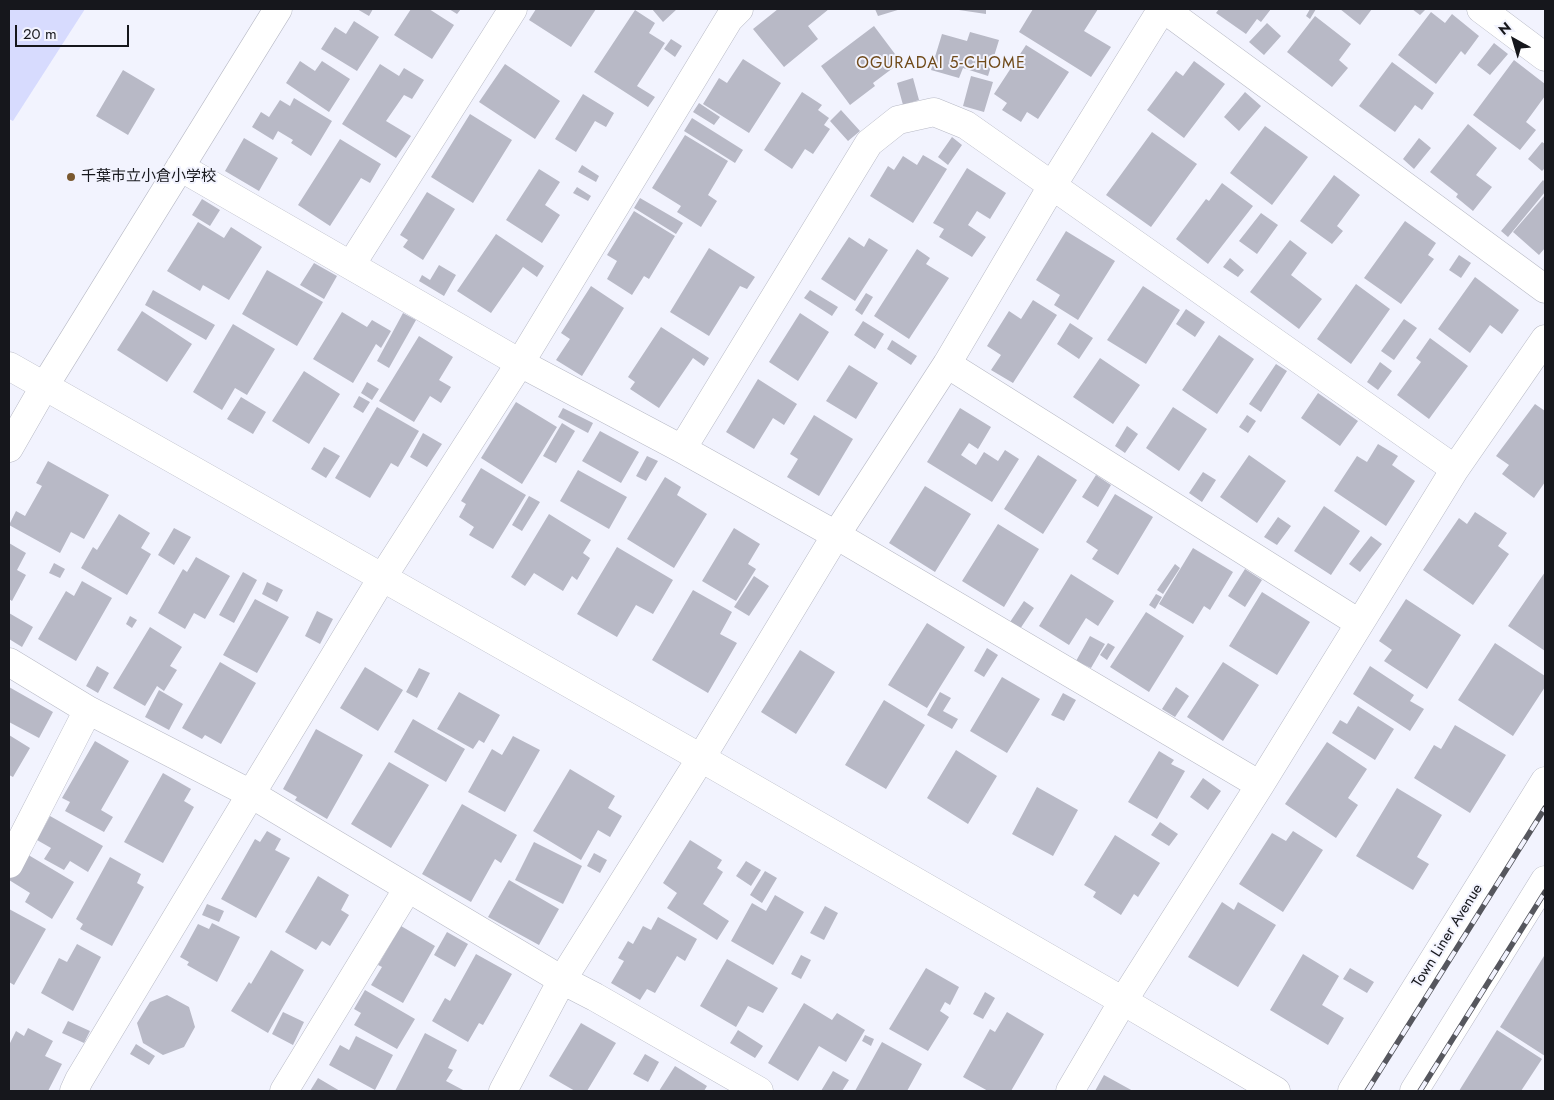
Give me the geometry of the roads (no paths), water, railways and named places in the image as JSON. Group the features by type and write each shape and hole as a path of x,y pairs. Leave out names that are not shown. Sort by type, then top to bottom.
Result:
{"street":[{"path":"9,448 44,387 278,9"},
{"path":"351,265 513,9"},
{"path":"74,1091 89,1063 382,578 520,363 729,19 739,9"},
{"path":"503,1091 562,980 701,758 836,535 947,364 1052,186 1163,9 1545,289"},
{"path":"1481,9 1545,57"},
{"path":"682,449 869,143 898,120 934,112 966,125 1455,469"},
{"path":"180,167 520,363 682,449 836,535 1260,786"},
{"path":"1070,1091 1123,1000 1260,786 1455,469 1545,339"},
{"path":"947,364 1359,624"},
{"path":"9,366 701,758 1123,1000 1276,1091"},
{"path":"9,662 88,710 251,794 562,980 759,1091"},
{"path":"9,864 88,710"},
{"name":"Town Liner Avenue","path":"1352,1091 1545,781"},
{"path":"1414,1091 1545,880"},
{"path":"284,1091 408,888"}],"railway":[{"path":"1367,1091 1545,808"},
{"path":"1420,1091 1545,892"}],"place":[{"name":"千葉市立小倉小学校","path":"71,177"}],"district":[{"name":"OGURADAI 5-CHOME","path":"941,64"}]}
